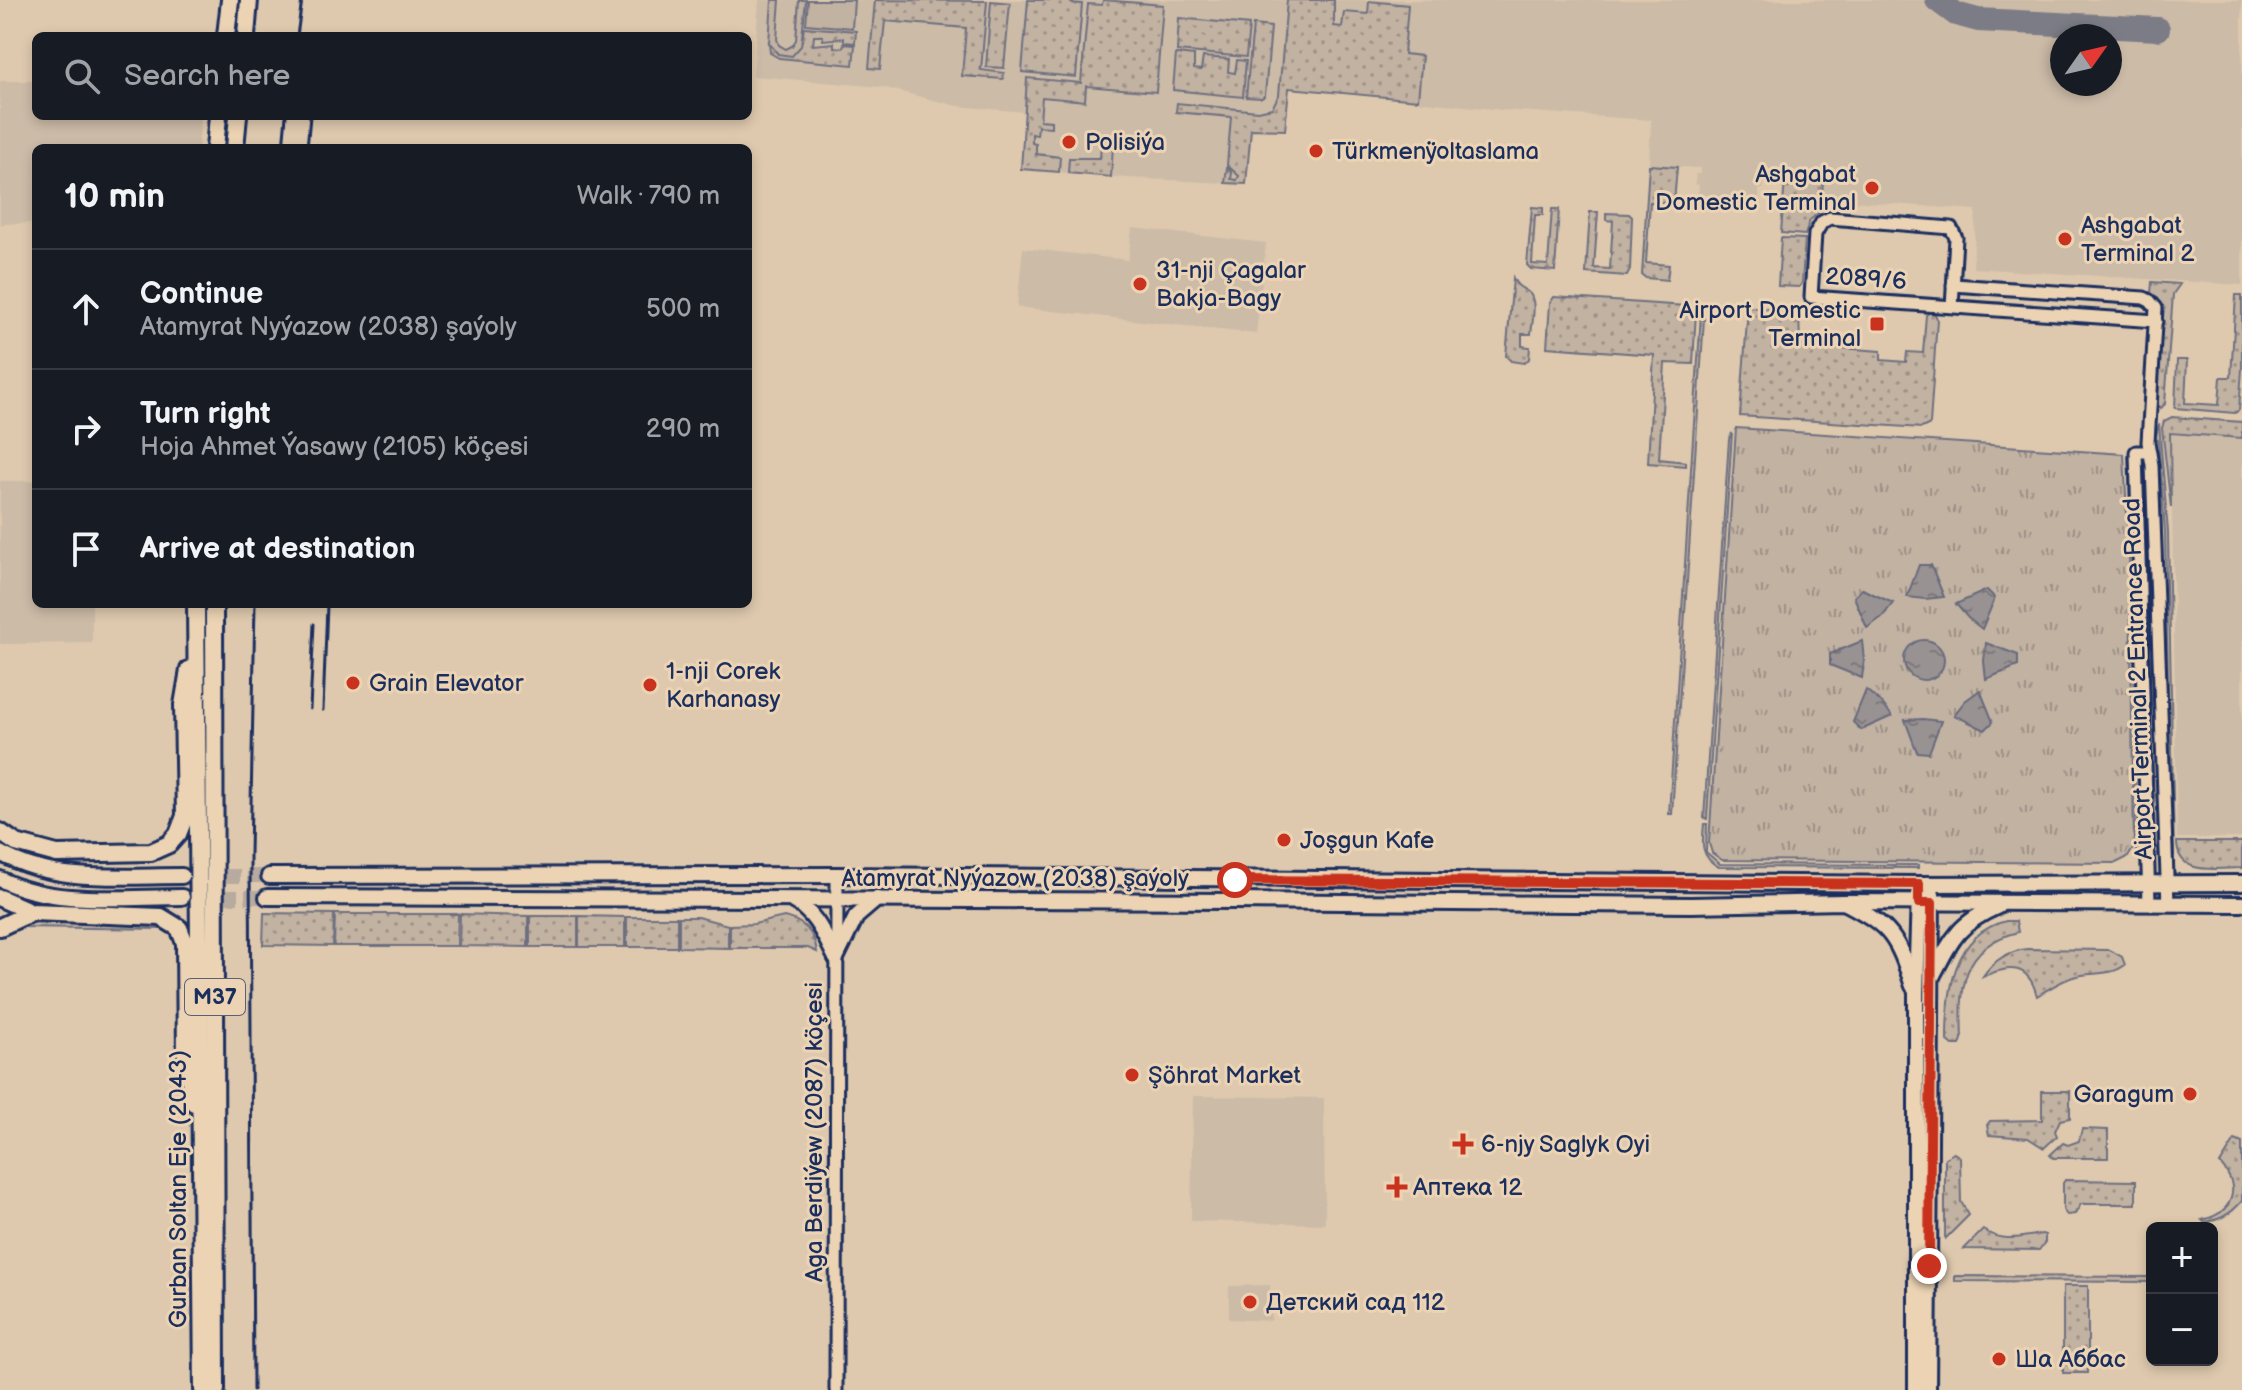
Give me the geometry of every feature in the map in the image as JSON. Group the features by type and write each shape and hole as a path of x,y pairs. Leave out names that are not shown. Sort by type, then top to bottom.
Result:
{"highway":[{"path":"226,32 230,0"},
{"path":"246,32 249,0"},
{"path":"215,144 218,120"},
{"path":"235,144 238,120"},
{"name":"Gurban Soltan Eje (2043)","path":"196,608 203,1390"},
{"name":"Gurban Soltan Eje (2043)","path":"214,608 216,1390"},
{"path":"0,832 29,848 57,854 151,852 169,844 178,834 185,816 183,705 196,625"},
{"path":"0,898 32,912 161,917 179,928 185,943 186,1060 203,1156"},
{"path":"0,927 32,912"}],"main road":[{"path":"0,853 27,866 60,874 182,876"},
{"name":"Atamyrat Nyýazow (2038) şaýoly","path":"269,876 837,875 1926,884 2242,883"},
{"path":"0,879 22,889 54,896 182,897"},
{"path":"1926,884 1931,979 1928,1390"},
{"name":"Atamyrat Nyýazow (2038) şaýoly","path":"267,897 1691,905 1844,902 2242,904"},
{"path":"789,899 807,908 836,958"},
{"path":"836,958 856,917 877,899"},
{"path":"1844,902 1886,927 1902,952 1916,993"},
{"path":"1916,1390 1916,993 1926,903"},
{"path":"1931,979 1955,934 1973,917 2002,904"}],"street":[{"name":"2089/6","path":"1953,285 1956,238 1951,228 1830,218 1816,230 1811,297 2156,321"},
{"path":"1948,306 1953,285 2144,298 2156,308 2156,321"},
{"name":"Airport Terminal 2 Entrance Road","path":"2156,321 2148,442 2159,628 2168,904"},
{"path":"2149,903 2136,452 2150,452"},
{"name":"Aga Berdiýew (2087) köçesi","path":"836,1390 837,875"}],"shaded area":[{"path":"759,0 2242,0 2242,285 1973,268 1976,210 1823,199 1824,177 1761,172 1760,178 1764,178 1759,197 1735,197 1734,200 1698,193 1699,185 1695,184 1700,168 1649,165 1651,120 1503,110 1289,88 1285,130 1251,129 1246,184 1021,169 1025,112 957,106 882,87 753,76"},
{"path":"0,81 32,81 32,120 201,120 198,144 32,144 32,223 0,224"},
{"name":"31-nji Çagalar Bakja-Bagy","path":"1132,228 1266,243 1256,334 1017,307 1023,248 1128,260"},
{"path":"2171,434 2242,438 2242,838 2177,838"},
{"path":"0,481 32,481 32,608 92,608 92,643 0,644"},
{"path":"1193,1096 1324,1098 1325,1224 1191,1221"},
{"name":"Детский сад 112","path":"1270,1285 1271,1321 1229,1319 1229,1286"}],"green space":[{"path":"772,0 780,0 777,39 779,45 786,49 796,40 799,0 806,0 801,46 792,56 778,54 769,43"},
{"path":"808,0 854,0 852,28 806,24"},
{"path":"875,0 987,1 981,70 1004,73 1003,79 962,76 966,28 885,21 880,69 869,68"},
{"path":"1028,0 1071,0 1071,3 1082,4 1076,77 1022,72"},
{"path":"1103,0 1163,5 1156,92 1086,86 1085,101 1042,97 1040,120 1051,121 1051,127 1038,126 1037,135 1032,134 1032,143 1036,144 1036,154 1060,157 1059,172 1021,169 1027,78 1081,83 1088,4 1102,5"},
{"path":"1287,0 1334,0 1334,26 1342,27 1344,12 1368,14 1369,1 1408,5 1404,54 1422,56 1418,100 1289,88 1285,130 1251,129 1246,184 1225,183 1227,167 1232,173 1231,179 1237,180 1239,176 1227,165 1231,117 1176,112 1177,103 1258,111 1272,108 1279,95"},
{"path":"991,1 1010,3 1004,68 986,67"},
{"path":"1179,18 1249,25 1246,57 1177,51"},
{"path":"1253,25 1271,27 1265,95 1262,98 1246,97"},
{"path":"804,27 856,31 855,43 844,42 844,38 823,40 823,36 814,36 813,45 834,43 834,47 843,48 844,44 855,45 853,65 779,58 770,53 769,43 778,54 802,41"},
{"path":"1176,54 1194,56 1194,69 1201,70 1203,57 1229,59 1228,72 1235,73 1237,60 1246,61 1243,97 1173,90"},
{"path":"1101,145 1113,146 1111,177 1068,173 1069,158 1100,158"},
{"path":"1649,165 1677,167 1674,203 1650,202 1646,263 1669,265 1667,280 1642,275"},
{"path":"1785,179 1823,181 1821,211 1810,220 1805,235 1781,233"},
{"path":"1532,207 1543,208 1543,215 1535,215 1532,264 1548,265 1552,209 1559,209 1555,271 1531,269 1527,265"},
{"path":"1590,212 1598,212 1594,268 1610,269 1613,221 1606,220 1606,213 1629,214 1632,217 1630,270 1627,276 1586,273"},
{"path":"1781,238 1805,239 1802,283 1799,287 1778,286"},
{"path":"1513,278 1531,295 1534,305 1531,334 1522,334 1522,346 1530,347 1529,359 1524,363 1511,361 1506,356"},
{"path":"2152,282 2180,284 2173,294 2165,404 2161,408 2156,403 2162,311 2151,294"},
{"path":"2236,295 2242,295 2239,410 2235,413 2175,408 2177,360 2187,360 2185,403 2219,405 2221,377 2231,377"},
{"path":"1554,297 1686,306 1696,311 1693,364 1665,363 1659,459 1686,462 1686,466 1648,463 1654,355 1547,347 1550,303"},
{"path":"1748,307 1799,311 1800,345 1881,351 1881,360 1906,362 1907,352 1923,353 1926,315 1930,312 1935,314 1930,424 1922,428 1740,416"},
{"path":"1701,313 1704,318 1672,814 1669,814"},
{"path":"2172,417 2242,422 2242,438 2170,433 2171,508 2162,428 2164,421"},
{"path":"2159,424 2168,532 2174,855 2171,856 2165,532 2158,440 2155,439"},
{"path":"1736,428 2124,454 2130,578 2134,847 2128,857 2116,863 1722,860 1712,853 1709,843"},
{"path":"1732,433 1707,819 1704,818 1729,439"},
{"path":"2128,457 2131,460 2137,577 2139,852 2136,852 2133,577"},
{"path":"2143,465 2147,465 2152,547 2158,855 2154,857 2147,548"},
{"path":"1704,824 1707,824 1706,852 1720,864 1918,865 1918,868 1719,867 1705,854"},
{"path":"2177,842 2242,842 2242,868 2191,866 2179,853"},
{"path":"264,913 334,914 333,946 263,945"},
{"path":"335,914 458,914 457,946 334,946"},
{"path":"460,914 528,916 528,947 459,946"},
{"path":"530,916 578,916 578,947 530,947"},
{"path":"579,916 625,917 625,947 579,947"},
{"path":"627,917 677,917 677,947 627,947"},
{"path":"679,917 698,917 728,925 728,948 679,947"},
{"path":"784,917 807,928 817,952 808,948 730,948 730,925 754,924"},
{"path":"44,920 154,923 172,932 170,934 162,929 18,927"},
{"path":"2006,921 2016,921 2018,932 1984,948 1974,959 1964,987 1962,1039 1960,1045 1953,1045 1947,1040 1947,1022 1956,968 1974,939 1988,928"},
{"path":"2027,949 2110,950 2122,957 2125,965 2113,971 2068,979 2037,996 2023,972 2009,969 1983,976 2002,957"},
{"path":"2042,1091 2070,1091 2070,1118 2060,1120 2055,1131 2057,1136 2044,1148 2028,1138 1989,1135 1987,1125 1990,1121 2042,1120"},
{"path":"2082,1129 2108,1130 2108,1158 2053,1158 2050,1155 2063,1143 2068,1145 2079,1141"},
{"path":"2235,1140 2242,1143 2242,1201 2225,1216 2204,1222 2202,1220 2221,1212 2231,1198 2231,1182 2220,1164"},
{"path":"1954,1153 1960,1157 1961,1202 1969,1215 1945,1239 1945,1158"},
{"path":"2065,1180 2136,1181 2136,1204 2081,1204 2075,1214 2067,1215 2063,1210"},
{"path":"1983,1230 2004,1238 2042,1234 2045,1235 2045,1242 2039,1250 1964,1249"},
{"path":"1955,1276 2146,1277 2146,1282 1955,1281"},
{"path":"2063,1286 2088,1286 2088,1373 2063,1373"}],"water":[{"path":"1919,565 1931,565 1944,597 1907,597"},
{"path":"1862,589 1893,603 1882,617 1867,628 1854,597"},
{"path":"1987,590 1995,598 1982,629 1956,604"},
{"path":"1924,640 1938,646 1944,660 1938,674 1924,680 1910,674 1904,660 1910,646"},
{"path":"1862,641 1862,678 1830,665 1830,654"},
{"path":"1986,643 2018,655 2018,666 1986,679"},
{"path":"1866,690 1892,716 1861,730 1853,722"},
{"path":"1980,690 1993,722 1985,730 1954,715 1965,701"},
{"path":"1905,720 1941,721 1929,753 1917,752"}],"taxiway":[{"path":"1937,0 1956,14 1978,20 2158,29"}],"tunnel":[{"path":"205,876 269,876"},
{"path":"182,897 267,897"}],"railway":[{"path":"298,32 302,0"},
{"path":"283,144 286,120"},
{"path":"307,144 310,120"},
{"path":"253,1390 250,855 255,608"},
{"path":"323,710 327,608"},
{"path":"310,709 314,624"}],"place":[{"name":"Polisiýa","path":"1069,142"},
{"name":"Türkmenÿoltaslama","path":"1316,151"},
{"name":"Ashgabat Domestic Terminal","path":"1872,188"},
{"name":"Ashgabat Terminal 2","path":"2065,239"},
{"name":"31-nji Çagalar Bakja-Bagy","path":"1140,284"},
{"name":"Airport Domestic Terminal","path":"1877,324"},
{"name":"Grain Elevator","path":"353,683"},
{"name":"1-nji Corek Karhanasy","path":"650,685"},
{"name":"Joşgun Kafe","path":"1284,840"},
{"name":"Şöhrat Market","path":"1132,1075"},
{"name":"Garagum","path":"2190,1094"},
{"name":"6-njy Saglyk Oyi","path":"1463,1144"},
{"name":"Аптека 12","path":"1397,1187"},
{"name":"Детский сад 112","path":"1250,1302"},
{"name":"Ша Аббас","path":"1999,1359"}],"route":[{"path":"1235,880 1919,884 1919,903 1932,903 1929,1266"}]}
